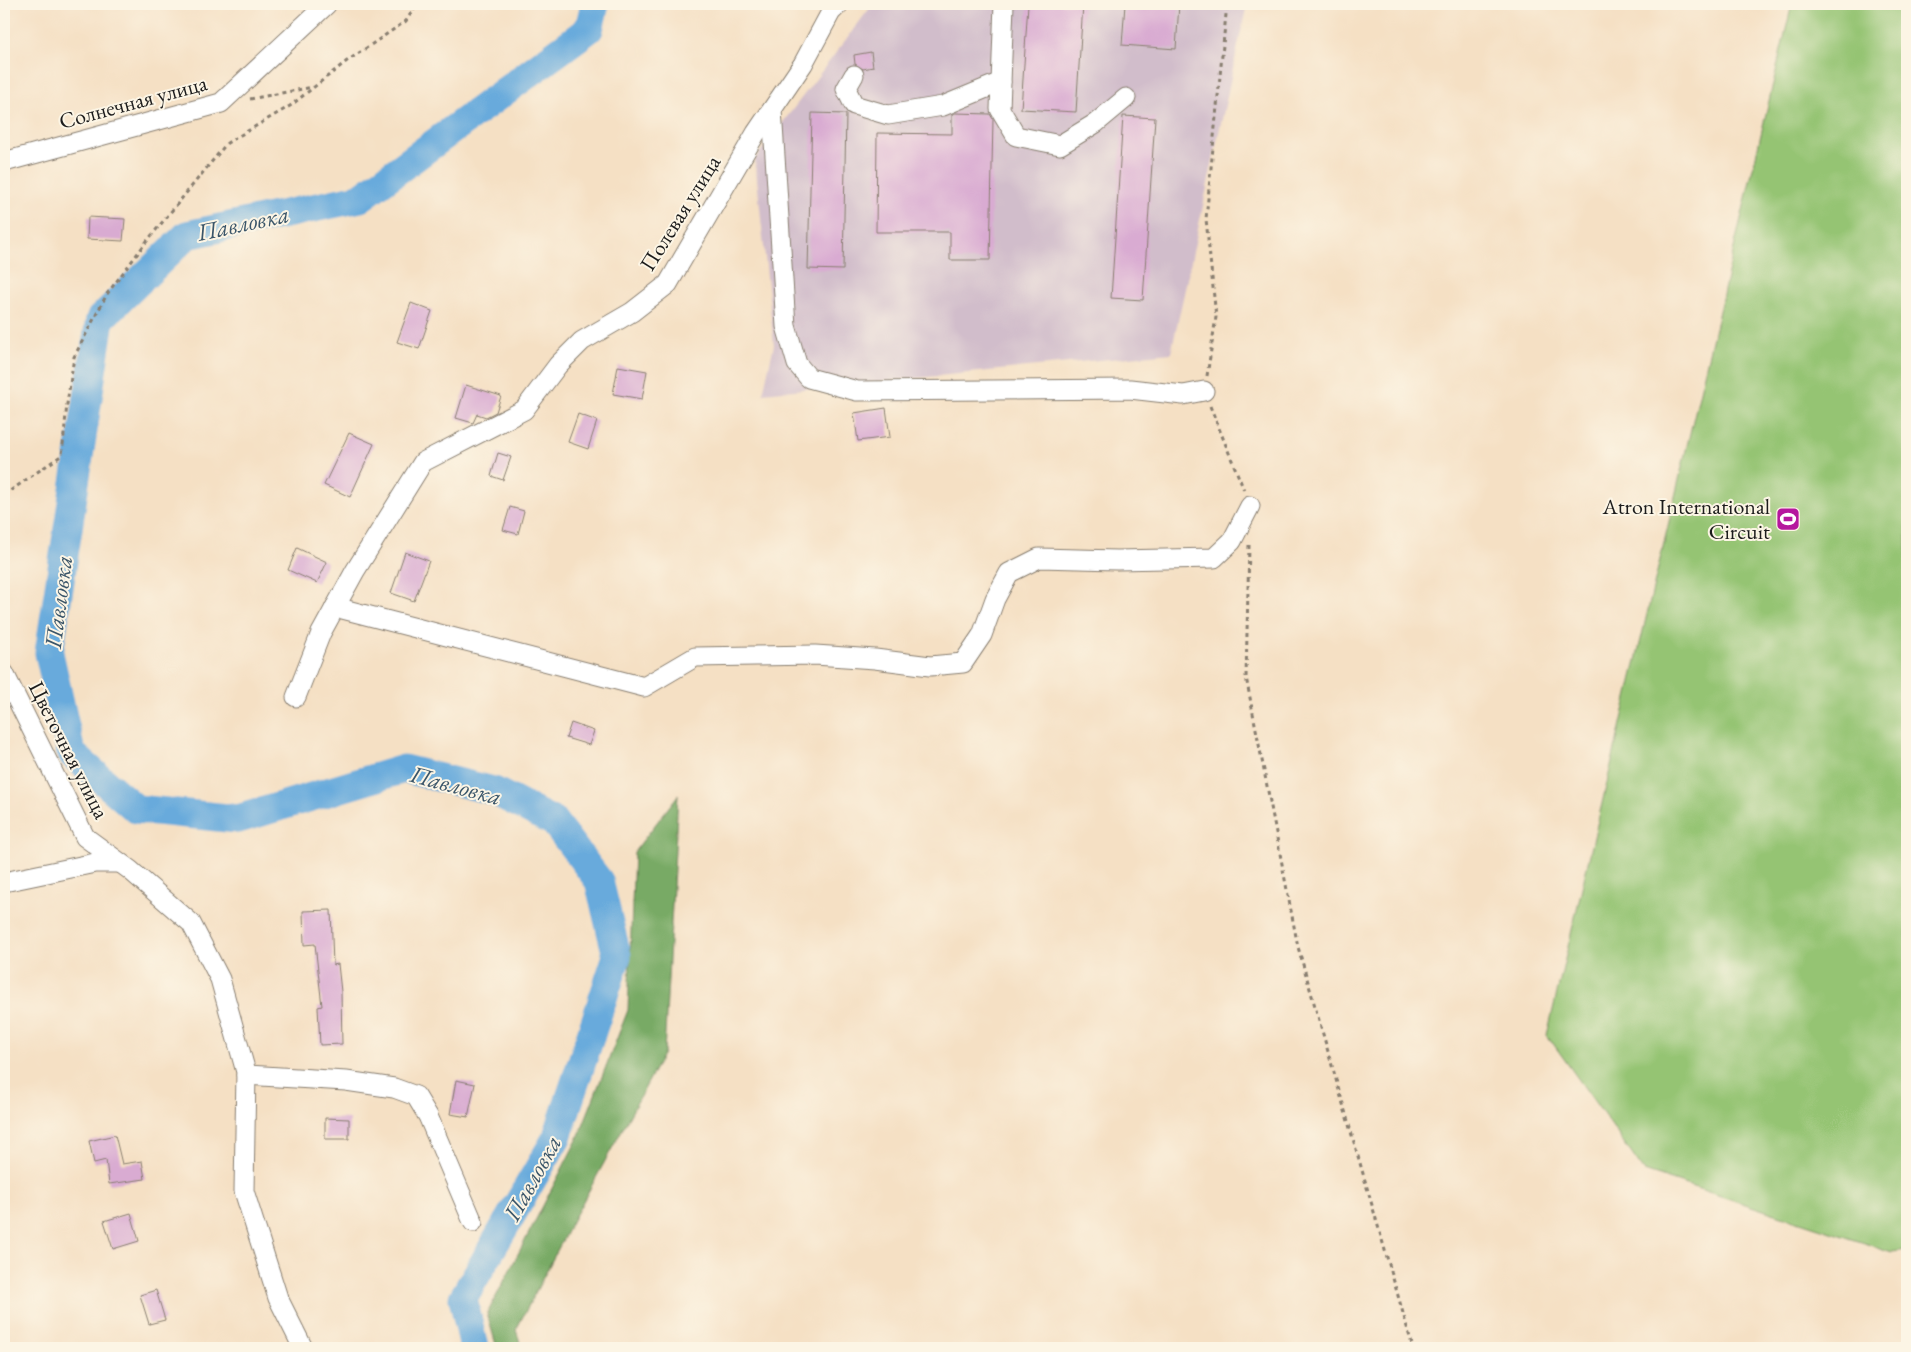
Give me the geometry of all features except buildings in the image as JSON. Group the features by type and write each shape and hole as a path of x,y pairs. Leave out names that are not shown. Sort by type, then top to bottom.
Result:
{"street":[{"name":"Солнечная улица","path":"4,162 221,103 327,4"},
{"name":"Полевая улица","path":"296,697 321,633 335,607 355,571 423,462 524,410 558,365 582,341 632,312 668,284 756,133 803,64 831,12 839,4"},
{"path":"1004,4 1000,108 1016,136 1060,145 1096,124 1126,98"},
{"path":"854,75 846,89 854,105 888,115 943,106 1001,82"},
{"path":"772,110 786,326 797,364 809,378 857,391 1130,389 1183,395 1204,391"},
{"path":"335,607 644,687 695,657 815,655 876,658 930,666 963,663 982,634 995,599 1009,573 1039,558 1117,560 1214,558 1232,541 1250,506"},
{"name":"Цветочная улица","path":"4,672 86,837 191,923 220,979 246,1075 244,1191 278,1298 303,1348"},
{"path":"4,882 95,863 120,863"},
{"path":"246,1075 346,1081 394,1088 416,1096 428,1116 473,1222"}],"path":[{"path":"4,495 62,455 74,357 107,294 227,143 290,106 347,60 406,21 417,4"},
{"path":"1227,4 1206,219 1216,317 1204,391 1250,506"},
{"path":"246,99 313,87"},
{"path":"1249,544 1246,678 1298,947 1413,1348"}],"shaded area":[{"path":"873,4 1247,4 1171,353 763,393 774,345 755,159"}],"green space":[{"name":"Atron International Circuit","path":"1792,4 1907,4 1907,1250 1892,1252 1644,1171 1547,1035"},
{"path":"678,795 664,1053 574,1218 516,1330 522,1348 497,1348 487,1314 578,1138 628,1010 634,852"}],"waterway":[{"name":"Павловка","path":"474,1348 463,1298 557,1137 617,956 599,881 554,822 494,791 404,769 238,819 136,809 71,753 49,653 100,319 187,235 360,198 589,29 595,4"}],"place":[{"name":"Atron International Circuit","path":"1788,519"}]}
